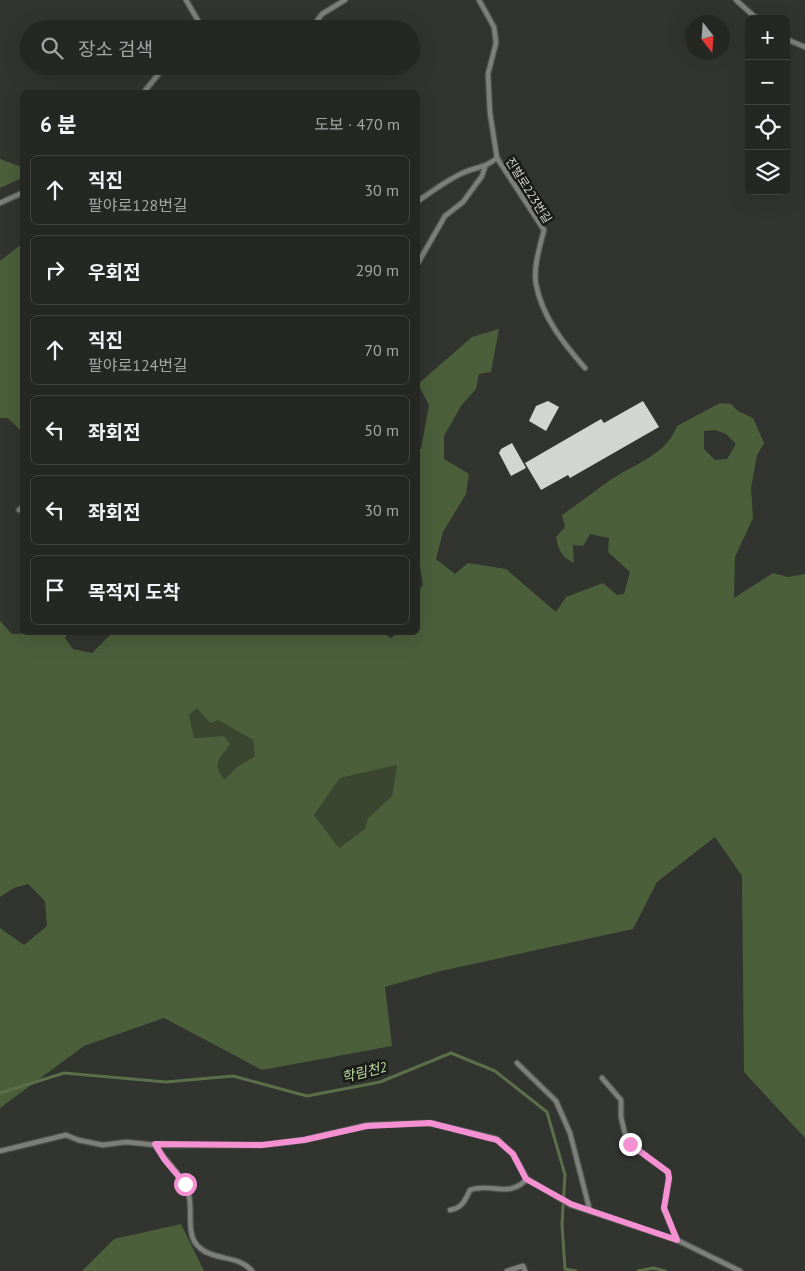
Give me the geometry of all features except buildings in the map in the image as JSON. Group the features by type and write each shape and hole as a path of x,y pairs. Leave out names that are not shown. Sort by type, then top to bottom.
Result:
{"lane":[{"path":"186,0 198,20"},
{"path":"318,20 322,14 345,0"},
{"name":"진벌로223번길","path":"479,0 494,28 496,43 488,74 490,113 497,158 544,230 536,283 543,307 553,327 585,368"},
{"path":"736,0 752,15"},
{"path":"790,41 805,47"},
{"path":"146,90 158,75"},
{"name":"진벌로223번길","path":"420,200 466,171 485,167 497,158"},
{"path":"420,260 445,216 463,202 482,176 485,167"},
{"path":"0,203 20,194"},
{"path":"517,1063 556,1101 570,1133 590,1212"},
{"path":"602,1078 620,1100 623,1126 630,1144 668,1172 669,1178 664,1208 677,1240"},
{"path":"0,1152 66,1134 78,1140 103,1145 126,1142 262,1145 304,1140 367,1126 430,1123 497,1140 513,1154 526,1179 556,1196 590,1212 677,1240 740,1271"},
{"path":"155,1144 164,1159 185,1184 190,1203 193,1240 200,1249 218,1257 237,1261 248,1266 252,1271"},
{"path":"450,1210 458,1208 464,1202 470,1190 478,1187 509,1190 519,1187 526,1179"},
{"path":"508,1271 523,1266 526,1271"}],"green space":[{"path":"0,159 20,166 20,179 0,188"},
{"path":"20,246 20,430 8,418 0,418 0,261"},
{"path":"499,329 491,372 479,374 476,389 461,406 444,436 444,459 469,474 466,494 443,532 436,559 455,574 468,563 506,569 556,612 566,597 603,583 617,595 624,594 630,572 608,552 609,538 590,534 583,546 573,545 574,563 566,559 559,549 556,537 565,527 562,515 618,475 657,452 672,436 677,426 720,403 731,404 738,411 753,418 764,443 757,455 751,488 753,518 735,557 734,598 773,573 788,577 805,574 805,1138 744,1072 742,876 715,837 657,882 633,929 441,971 385,987 392,1046 262,1070 164,1018 84,1046 0,1108 0,928 24,945 47,926 45,901 28,884 14,888 0,897 0,621 12,634 67,635 65,638 73,649 92,653 110,635 386,635 391,638 395,635 420,635 420,589 423,585 420,566 420,449 429,405 420,388 420,382 472,337","holes":["715,430 726,434 736,444 727,459 715,460 704,449 704,431","197,708 210,723 218,720 253,740 255,756 237,767 224,780 217,767 219,759 230,744 224,736 194,738 189,715","397,765 392,796 368,818 365,829 339,848 314,815 340,778"]},
{"path":"197,708 253,740 255,756 237,767 224,780 217,767 224,736 194,738 189,715"},
{"path":"397,765 392,796 368,818 366,829 339,848 314,815 340,778"},
{"path":"181,1224 204,1271 82,1271 114,1239"}],"waterway":[{"name":"학림천2","path":"0,1093 64,1073 166,1082 233,1076 307,1096 380,1082 451,1053 495,1071 547,1112 565,1175 562,1224 565,1269 576,1271"},
{"name":"학림천2","path":"638,1271 653,1268 665,1271"}],"route":[{"path":"185,1184 164,1159 155,1144 262,1145 304,1140 367,1126 391,1123 430,1123 497,1140 513,1154 526,1179 580,1208 677,1240 664,1208 669,1178 668,1172 664,1167 639,1152 630,1144"}]}
